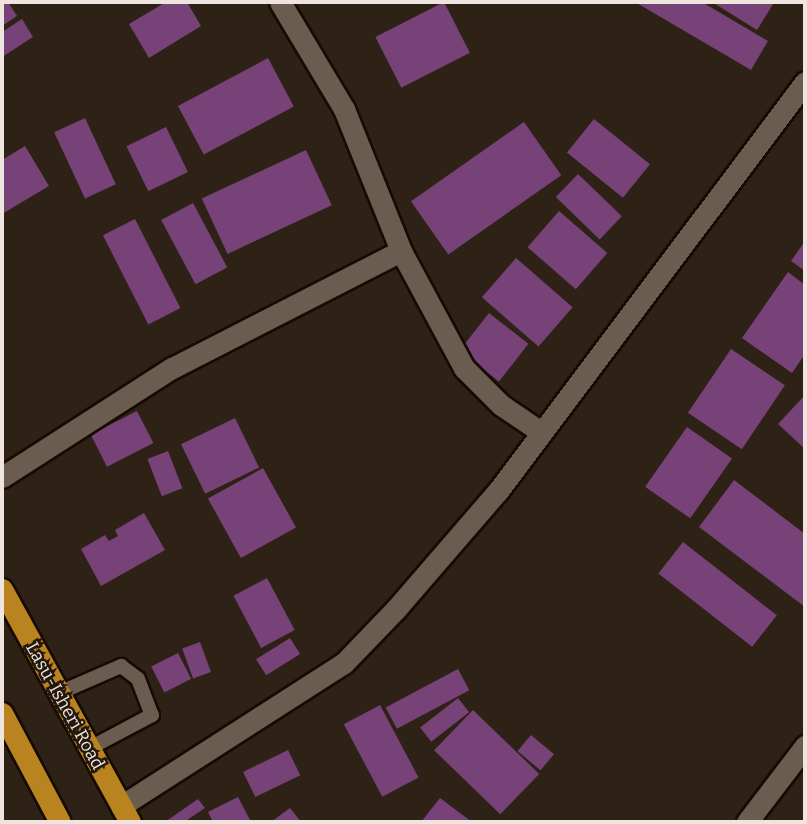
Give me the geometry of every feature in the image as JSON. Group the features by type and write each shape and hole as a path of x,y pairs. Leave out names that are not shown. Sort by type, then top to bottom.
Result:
{"main road":[{"name":"Lasu-Isheri Road","path":"2,589 125,814"},
{"path":"2,713 60,822"}],"street":[{"path":"280,2 344,109 401,251 464,368 500,404 541,432"},
{"path":"125,814 344,663 498,491 805,82"},
{"path":"2,477 172,368 401,251"},
{"path":"747,822 805,746"}],"lane":[{"path":"59,694 121,666 138,679 152,715 90,748"}],"building":[{"path":"2,2 8,2 17,16 2,26"},
{"path":"166,2 187,2 201,26 149,58 129,24"},
{"path":"444,2 470,53 401,88 375,37"},
{"path":"635,2 702,2 768,41 751,70"},
{"path":"712,2 770,2 773,4 757,30"},
{"path":"22,19 33,37 2,57 2,32"},
{"path":"268,58 294,107 204,154 178,106"},
{"path":"85,118 116,184 85,199 54,132"},
{"path":"594,119 650,164 623,198 567,152"},
{"path":"524,122 561,175 448,254 411,201"},
{"path":"166,127 188,172 148,191 126,146"},
{"path":"25,146 49,186 2,214 2,160"},
{"path":"306,150 332,205 228,254 202,199"},
{"path":"578,174 622,216 600,239 556,197"},
{"path":"193,203 227,267 195,284 161,220"},
{"path":"559,211 607,253 576,289 528,247"},
{"path":"135,219 180,308 148,324 103,235"},
{"path":"805,241 805,271 791,261"},
{"path":"516,258 573,307 538,346 482,297"},
{"path":"788,272 805,285 805,354 792,373 742,338"},
{"path":"489,313 528,344 499,382 459,351"},
{"path":"731,349 785,385 742,449 688,413"},
{"path":"805,395 805,449 778,424"},
{"path":"137,411 153,443 107,467 91,435"},
{"path":"235,418 259,467 205,494 181,444"},
{"path":"687,427 732,459 690,518 645,487"},
{"path":"168,451 182,488 162,496 147,459"},
{"path":"263,468 296,527 241,558 208,499"},
{"path":"734,480 805,534 805,607 699,527"},
{"path":"144,513 165,550 101,586 81,549 105,535 109,541 118,536 115,530"},
{"path":"683,542 777,615 752,647 658,574"},
{"path":"267,578 295,630 261,648 233,596"},
{"path":"290,638 300,654 266,675 256,659"},
{"path":"200,642 211,672 193,679 182,648"},
{"path":"178,653 191,679 164,692 151,667"},
{"path":"458,669 469,690 397,729 386,707"},
{"path":"458,698 469,712 431,742 420,728"},
{"path":"380,705 418,777 382,797 344,724"},
{"path":"473,710 539,774 500,814 434,750"},
{"path":"531,735 554,754 540,770 518,751"},
{"path":"288,750 300,775 255,797 243,772"},
{"path":"238,797 251,822 213,822 208,812"},
{"path":"440,798 472,822 421,822"},
{"path":"198,799 205,808 184,822 165,822"},
{"path":"290,808 301,822 271,822"}]}
